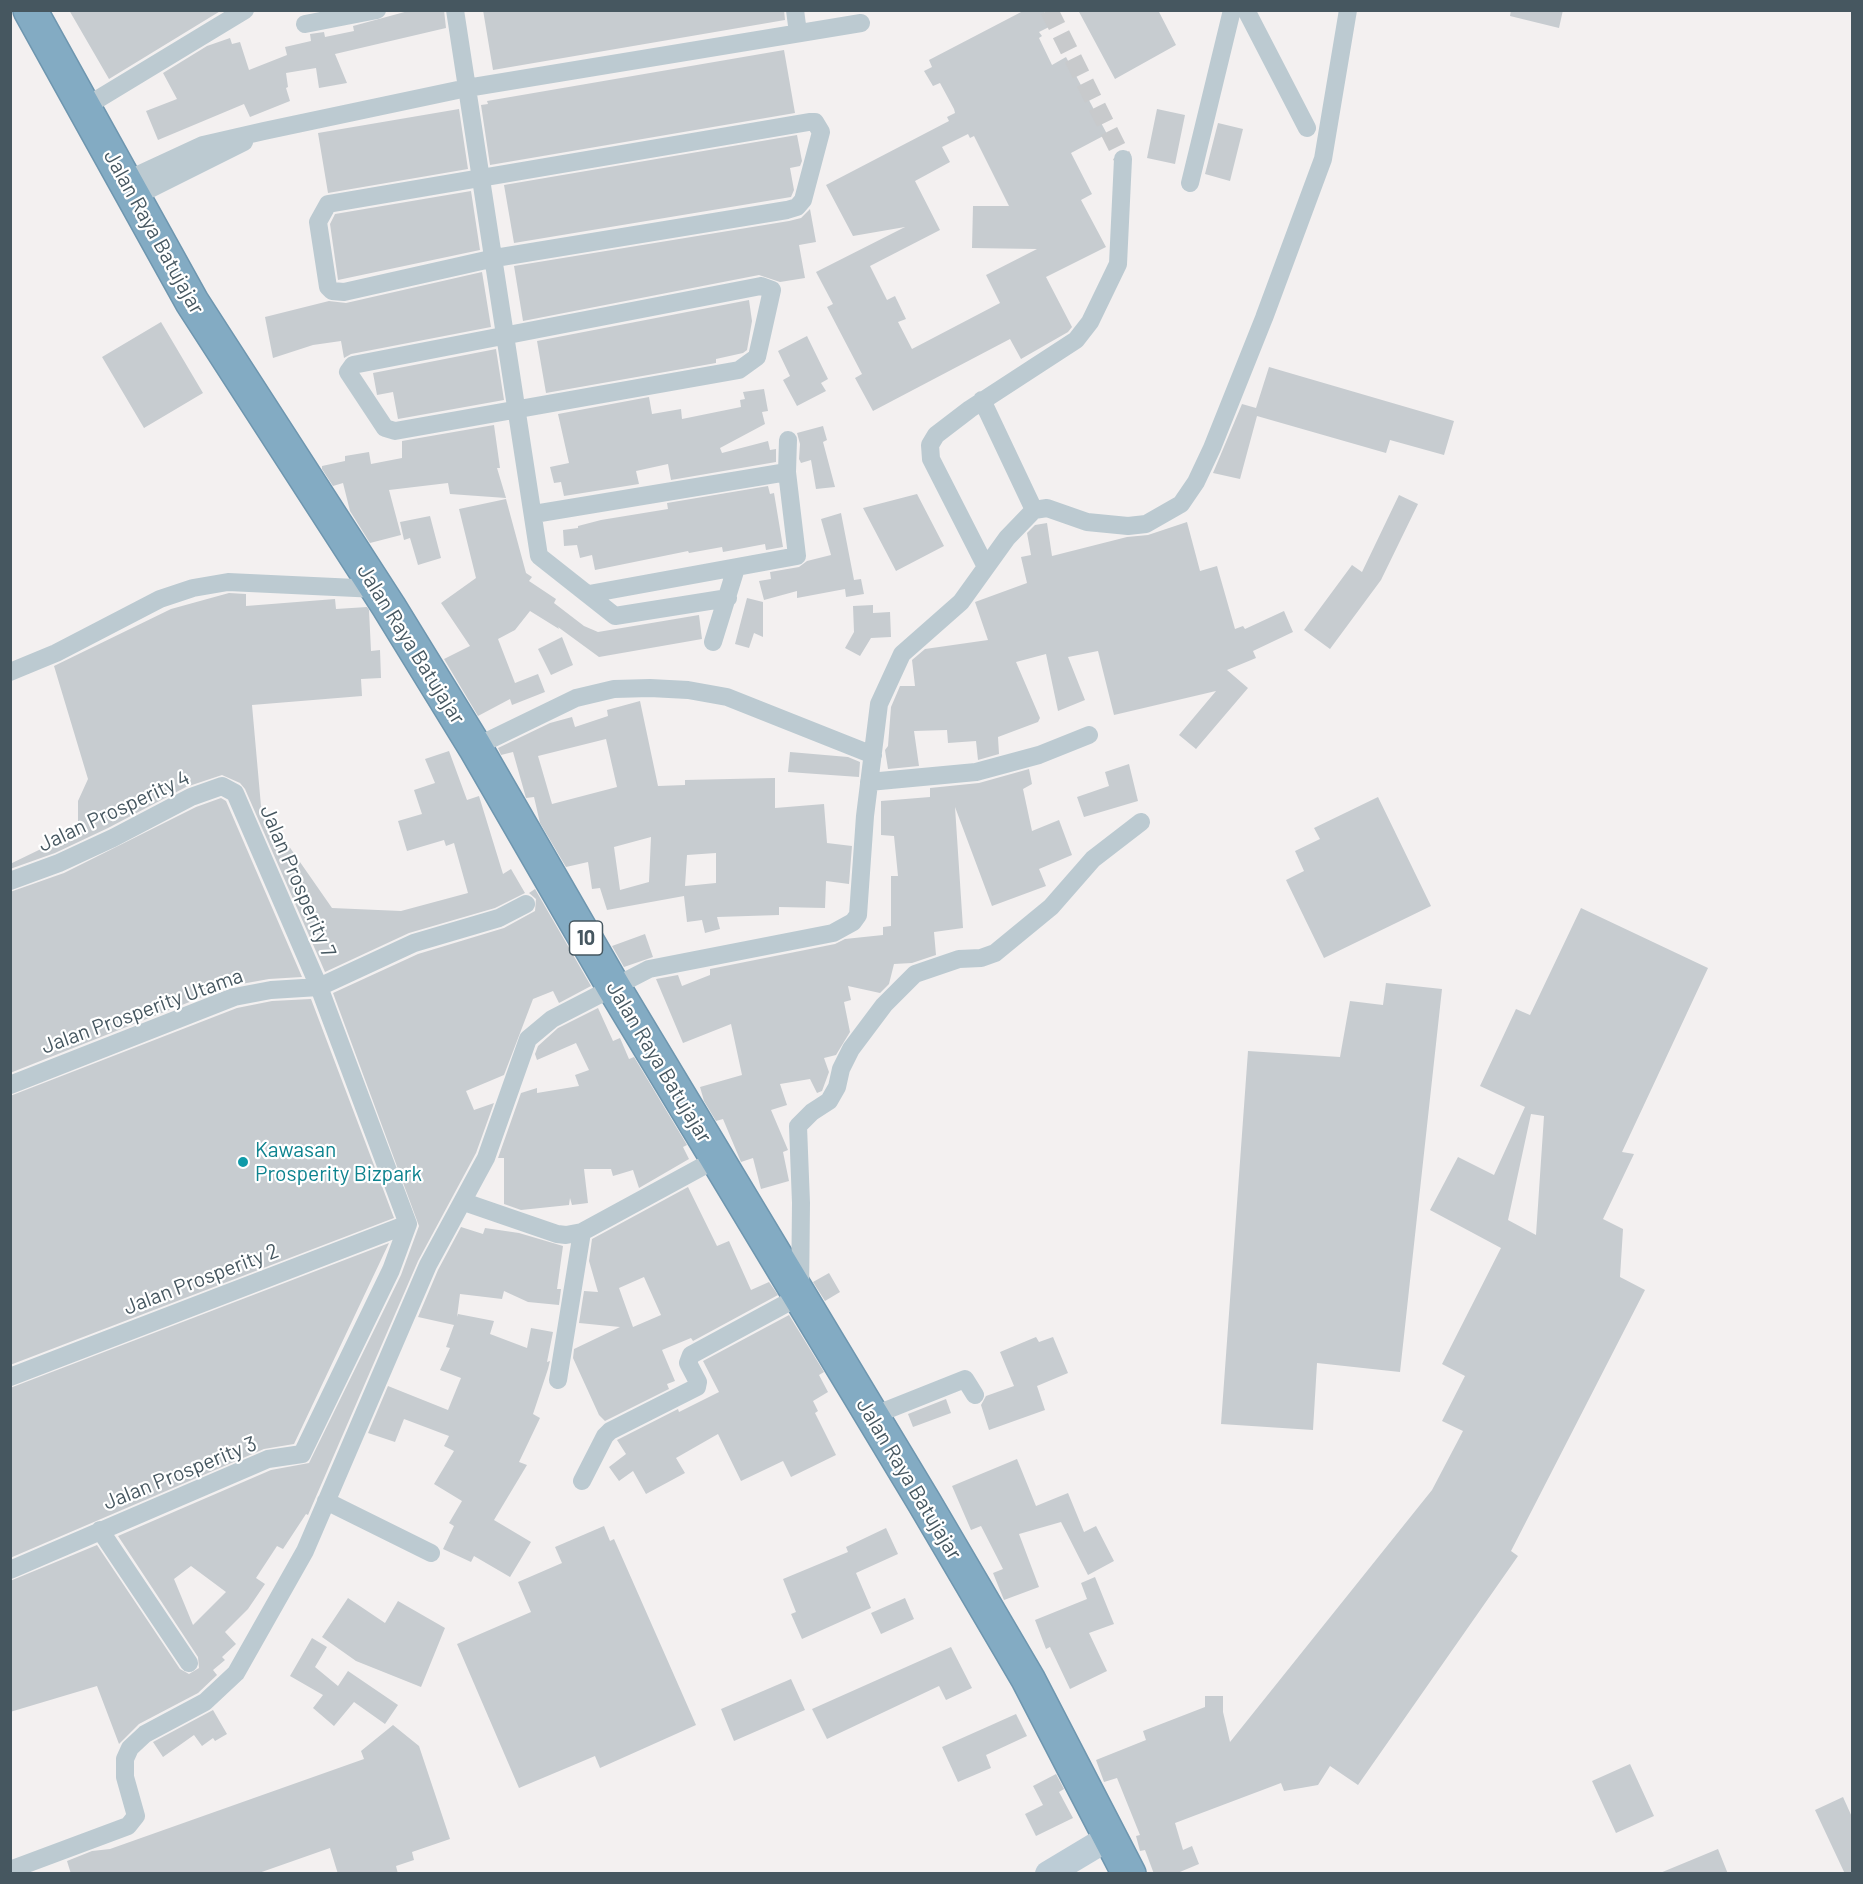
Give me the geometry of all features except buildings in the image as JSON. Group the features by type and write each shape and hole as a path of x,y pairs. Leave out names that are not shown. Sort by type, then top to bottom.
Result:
{"highway":[{"name":"Jalan Raya Batujajar","path":"37,13 128,190 192,302 377,589 475,747 613,986 1028,1679 1108,1838 1129,1874"}],"street":[{"path":"85,107 245,10"},
{"path":"305,24 377,10"},
{"path":"455,10 507,335 539,556 618,616 728,598"},
{"path":"795,10 798,33"},
{"path":"1190,183 1232,10"},
{"path":"1246,10 1307,128"},
{"path":"10,1870 128,1826 136,1816 125,1777 125,1759 130,1748 145,1734 205,1702 230,1681 304,1551 428,1265 464,1202 494,1141 528,1039 552,1019 649,969 832,933 853,922 858,915 869,782 879,704 902,654 961,602 985,565 1034,510 1047,508 1108,526 1146,524 1181,504 1196,482 1264,318 1323,159 1348,10"},
{"path":"128,190 203,145 264,131 467,88 861,23"},
{"path":"809,122 815,122 821,132 803,200 796,207 495,258 344,292 332,291 327,287 318,222 328,204 809,122"},
{"path":"985,565 931,459 930,450 936,435 982,400 1063,350 1076,340 1090,322 1118,264 1123,159"},
{"path":"761,286 771,290 757,357 739,370 518,410 388,430 348,372 353,364 507,335 761,286"},
{"path":"982,400 1034,510"},
{"path":"589,594 797,556 787,472 788,440"},
{"path":"534,514 787,472"},
{"path":"713,642 736,568"},
{"path":"10,672 56,653 160,599 193,588 228,582 377,589"},
{"path":"475,747 576,698 614,689 650,688 688,690 727,698 873,755"},
{"path":"869,782 976,772 1039,754 1089,735"},
{"name":"Jalan Prosperity 4","path":"10,881 59,863 113,838 191,797 222,786 235,793"},
{"name":"Jalan Prosperity 7","path":"235,793 319,987 408,1224"},
{"path":"582,1481 605,1436 610,1431 697,1387 698,1382 688,1363 691,1355 800,1296 801,1203 798,1126 812,1112 829,1101 837,1087 851,1049 884,1005 911,976 959,959 987,957 994,953 1051,908 1093,859 1141,822"},
{"name":"Jalan Prosperity Utama","path":"10,1085 234,997 271,990 319,987 414,943 499,918 526,904"},
{"path":"464,1202 557,1234 582,1232 718,1158"},
{"name":"Jalan Prosperity 2","path":"10,1377 408,1224"},
{"name":"Jalan Prosperity 3","path":"10,1570 268,1459 302,1454 391,1270 408,1224"},
{"path":"558,1380 582,1232"},
{"path":"872,1416 965,1378 975,1395"},
{"path":"326,1501 431,1553"},
{"path":"100,1530 189,1663"},
{"path":"1048,1874 1108,1838"}],"tunnel":[{"path":"1049,10 1123,159"}],"place":[{"name":"Kawasan Prosperity Bizpark","path":"243,1162"}]}
